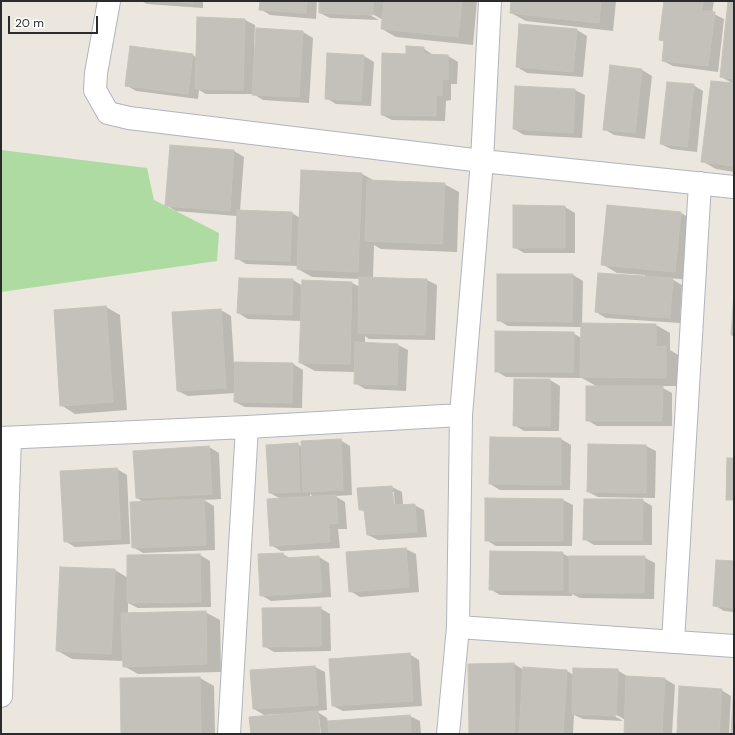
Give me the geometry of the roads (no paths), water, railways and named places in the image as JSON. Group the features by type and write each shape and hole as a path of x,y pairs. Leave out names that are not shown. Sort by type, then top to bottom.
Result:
{"street":[{"path":"109,1 96,73 95,90 108,113 129,118 482,160 734,187"},
{"path":"448,734 458,627 461,415 482,160 490,1"},
{"path":"673,642 700,183"},
{"path":"1,696 6,438 461,415"},
{"path":"229,734 247,427"},
{"path":"458,627 734,646"}]}
